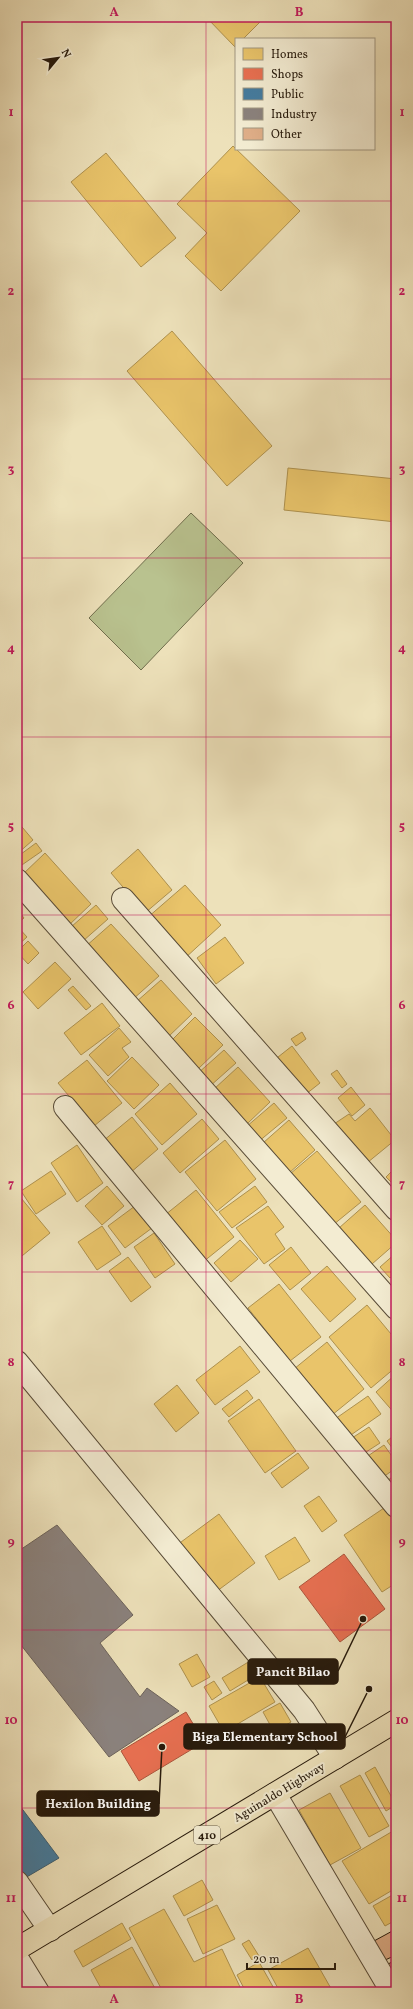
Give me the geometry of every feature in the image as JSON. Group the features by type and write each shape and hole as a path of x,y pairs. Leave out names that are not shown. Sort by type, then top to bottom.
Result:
{"main road":[{"name":"Aguinaldo Highway","path":"17,1949 276,1794 396,1720"}],"street":[{"path":"17,880 396,1308"},
{"path":"123,899 396,1209"},
{"path":"65,1107 396,1506"},
{"path":"17,1362 304,1710 335,1758"},
{"path":"276,1794 392,1992"},
{"path":"17,1882 50,1930"},
{"path":"17,1958 38,1992"}],"green space":[{"path":"191,513 243,563 141,670 89,618"}],"building: Homes":[{"path":"206,17 265,17 244,38 235,38 235,47"},
{"path":"233,146 235,150 237,150 300,211 221,291 185,256 207,233 177,204"},
{"path":"106,153 176,238 141,267 71,182"},
{"path":"172,331 272,446 227,486 127,371"},
{"path":"17,430 21,435 17,441"},
{"path":"288,468 396,479 396,522 284,510"},
{"path":"17,821 33,840 17,854"},
{"path":"36,843 42,851 19,867 17,865 17,857"},
{"path":"138,849 172,890 145,913 111,873"},
{"path":"45,853 91,904 68,926 22,875"},
{"path":"185,885 221,925 184,959 147,918"},
{"path":"96,905 108,919 83,941 71,927"},
{"path":"17,909 24,918 17,924"},
{"path":"111,924 159,976 132,1000 85,947"},
{"path":"17,926 27,937 17,946"},
{"path":"225,937 244,963 216,984 197,958"},
{"path":"28,941 39,953 28,964 17,952"},
{"path":"55,962 71,979 38,1009 23,992"},
{"path":"161,980 192,1014 168,1037 136,1002"},
{"path":"73,986 91,1006 86,1010 68,990"},
{"path":"102,1003 120,1026 81,1055 64,1033"},
{"path":"195,1017 223,1045 198,1069 171,1041"},
{"path":"119,1028 131,1042 122,1048 129,1057 108,1076 89,1055"},
{"path":"302,1032 306,1039 296,1046 291,1039"},
{"path":"292,1046 320,1083 301,1098 273,1061"},
{"path":"224,1050 236,1063 209,1087 197,1074"},
{"path":"132,1057 159,1085 134,1109 107,1081"},
{"path":"87,1060 122,1103 94,1126 58,1083"},
{"path":"238,1067 270,1102 247,1124 214,1089"},
{"path":"337,1070 347,1084 342,1088 331,1074"},
{"path":"170,1083 197,1114 162,1145 135,1114"},
{"path":"351,1087 365,1105 352,1116 338,1098"},
{"path":"274,1103 287,1118 258,1142 246,1127"},
{"path":"370,1108 395,1140 362,1167 331,1126 349,1114 355,1121"},
{"path":"132,1117 158,1149 130,1173 103,1141"},
{"path":"202,1119 219,1139 180,1173 163,1153"},
{"path":"289,1120 315,1150 289,1173 263,1143"},
{"path":"225,1140 256,1179 217,1211 185,1172"},
{"path":"77,1145 103,1183 77,1202 51,1163"},
{"path":"317,1151 361,1202 333,1225 290,1174"},
{"path":"396,1167 396,1187 386,1177"},
{"path":"51,1171 66,1194 36,1214 21,1191"},
{"path":"107,1186 124,1206 102,1225 85,1206"},
{"path":"255,1186 267,1202 232,1228 219,1212"},
{"path":"196,1190 234,1237 203,1262 165,1215"},
{"path":"21,1198 50,1233 17,1260 17,1201"},
{"path":"365,1205 396,1240 396,1243 372,1264 339,1228"},
{"path":"135,1206 152,1228 125,1248 108,1226"},
{"path":"268,1206 284,1227 275,1234 285,1249 264,1264 236,1228"},
{"path":"102,1226 121,1254 97,1270 78,1242"},
{"path":"154,1233 175,1264 155,1278 134,1247"},
{"path":"240,1240 258,1259 231,1282 214,1263"},
{"path":"291,1247 311,1273 290,1290 269,1265"},
{"path":"396,1253 396,1273 390,1278 380,1267"},
{"path":"128,1257 151,1287 131,1302 109,1271"},
{"path":"327,1266 356,1299 330,1322 301,1289"},
{"path":"396,1280 396,1292 390,1285"},
{"path":"279,1284 321,1337 290,1361 248,1308"},
{"path":"367,1305 396,1340 396,1367 371,1388 329,1337"},
{"path":"327,1342 364,1389 332,1415 294,1369"},
{"path":"240,1346 260,1372 215,1405 196,1380"},
{"path":"396,1374 396,1415 376,1392"},
{"path":"177,1385 199,1413 176,1432 154,1404"},
{"path":"247,1390 253,1398 229,1417 222,1409"},
{"path":"368,1396 381,1414 348,1437 335,1419"},
{"path":"259,1399 296,1451 265,1473 228,1421"},
{"path":"369,1427 380,1443 363,1454 352,1438"},
{"path":"396,1434 396,1453 387,1441"},
{"path":"384,1445 396,1462 396,1468 376,1482 362,1460"},
{"path":"298,1453 309,1468 282,1488 271,1473"},
{"path":"396,1474 396,1501 383,1484"},
{"path":"319,1496 337,1521 322,1532 304,1506"},
{"path":"387,1506 396,1519 396,1583 382,1592 344,1535"},
{"path":"219,1514 255,1563 213,1594 177,1545"},
{"path":"295,1537 310,1561 279,1580 265,1556"},
{"path":"197,1654 210,1677 192,1687 179,1664"},
{"path":"250,1661 258,1674 230,1691 222,1678"},
{"path":"260,1677 275,1702 224,1732 209,1706"},
{"path":"214,1681 222,1693 212,1700 204,1687"},
{"path":"280,1703 291,1722 274,1732 263,1712"},
{"path":"396,1756 396,1765 392,1758"},
{"path":"375,1767 396,1805 386,1811 365,1773"},
{"path":"360,1775 389,1826 369,1837 340,1786"},
{"path":"330,1793 361,1848 330,1865 299,1810"},
{"path":"393,1831 396,1836 396,1888 369,1904 342,1861"},
{"path":"202,1880 213,1900 184,1916 173,1896"},
{"path":"396,1893 396,1920 385,1926 373,1906"},
{"path":"217,1905 235,1939 203,1954 187,1919"},
{"path":"164,1909 194,1962 222,1949 240,1987 231,1992 163,1992 129,1928"},
{"path":"122,1923 131,1939 83,1967 74,1951"},
{"path":"249,1940 259,1956 252,1960 242,1944"},
{"path":"132,1947 157,1992 103,1992 91,1970"},
{"path":"308,1948 333,1992 280,1992 268,1970"},
{"path":"259,1962 276,1992 246,1992 237,1975"}],"building: Shops":[{"path":"344,1554 385,1609 340,1642 299,1587"},
{"path":"186,1712 204,1742 139,1781 121,1751"}],"building: Public":[{"path":"17,1802 59,1858 25,1878 17,1867"}],"building: Industry":[{"path":"57,1525 133,1615 100,1643 140,1697 147,1688 179,1711 109,1757 17,1640 17,1552"}],"building: Other":[{"path":"396,1929 396,1955 383,1961 374,1941"},
{"path":"392,1962 395,1968 389,1972 386,1965"}],"place":[{"name":"Pancit Bilao","path":"363,1619"},
{"name":"Biga Elementary School","path":"369,1689"},
{"name":"Hexilon Building","path":"162,1747"}]}
